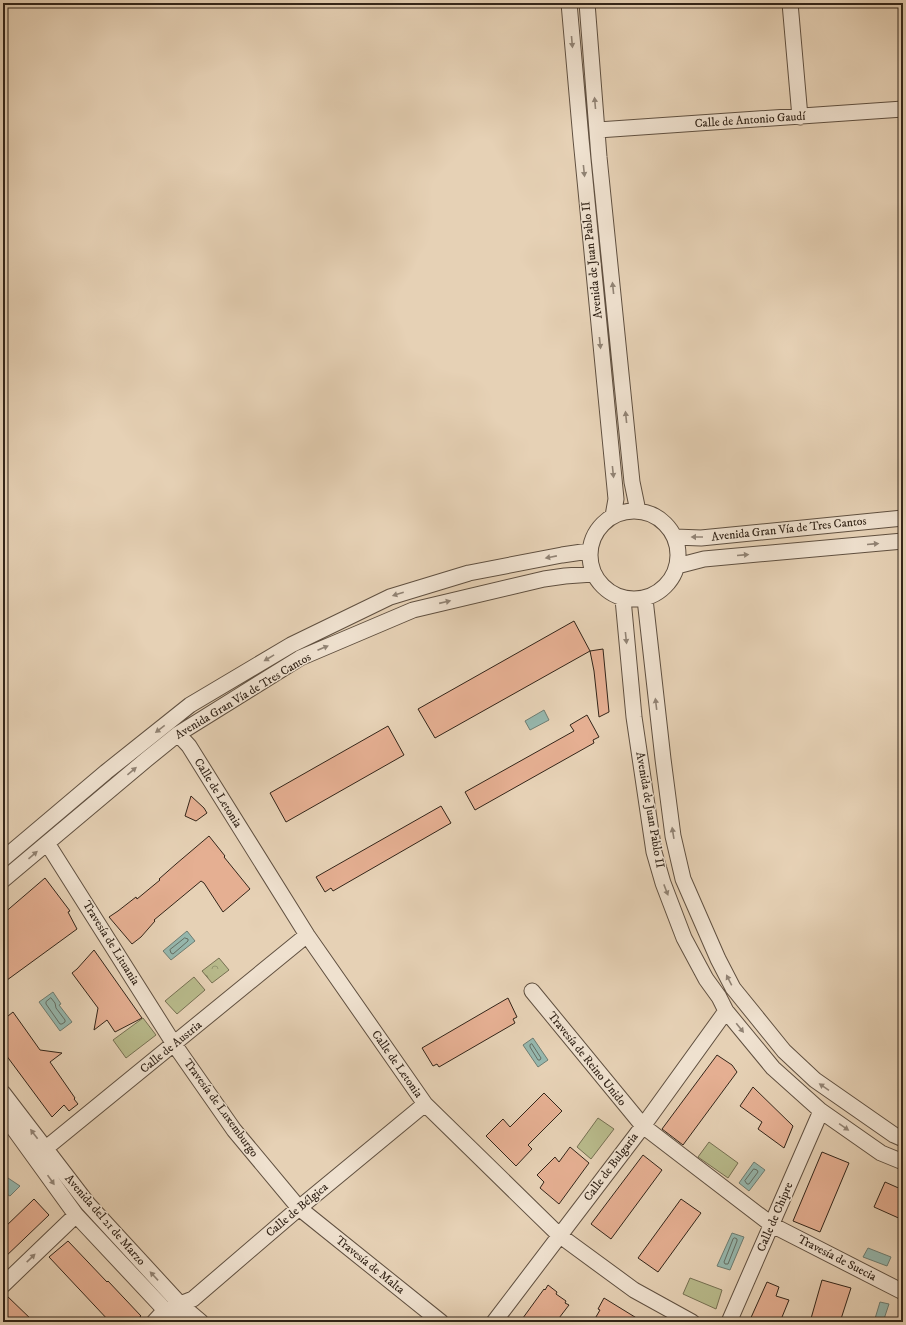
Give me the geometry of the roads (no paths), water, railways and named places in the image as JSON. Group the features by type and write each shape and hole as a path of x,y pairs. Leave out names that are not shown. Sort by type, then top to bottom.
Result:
{"street":[{"name":"Avenida de Juan Pablo II","path":"569,3 616,499 613,516"},
{"name":"Avenida de Juan Pablo II","path":"587,3 599,157 632,482 638,511"},
{"path":"790,3 800,117"},
{"name":"Calle de Antonio Gaudí","path":"598,130 903,109"},
{"path":"638,511 655,516 667,526 675,537 678,548 677,566 670,581 644,599 623,599 608,592 593,574 589,551 598,530 613,516 638,511"},
{"name":"Avenida Gran Vía de Tres Cantos","path":"675,537 701,538 903,518"},
{"name":"Avenida Gran Vía de Tres Cantos","path":"677,566 704,559 903,541"},
{"name":"Avenida Gran Vía de Tres Cantos","path":"3,859 106,772 190,705 291,645 390,597 469,573 589,551"},
{"name":"Avenida Gran Vía de Tres Cantos","path":"3,880 147,758 178,734 300,658 414,610 544,579 593,574"},
{"name":"Avenida de Juan Pablo II","path":"623,599 634,717 654,852 663,882 684,938 706,979 726,1011 773,1068 821,1111 881,1152 903,1162"},
{"name":"Avenida de Juan Pablo II","path":"644,599 673,836 683,879 718,959 733,988 784,1051 815,1080 894,1135 903,1139"},
{"name":"Calle de Letonia","path":"178,734 189,746 307,935 425,1104 559,1235 634,1290 692,1322"},
{"name":"Travesía de Lituania","path":"47,842 174,1044"},
{"name":"Calle de Austria","path":"40,1153 307,935"},
{"name":"Travesía de Reino Unido","path":"532,991 642,1126 772,1225"},
{"name":"Calle de Bulgaria","path":"494,1322 642,1126 726,1011"},
{"name":"Travesía de Luxemburgo","path":"174,1044 234,1130 299,1208"},
{"name":"Avenida del 21 de Marzo","path":"3,1093 76,1215 165,1310 179,1322"},
{"name":"Calle de Bélgica","path":"165,1310 193,1299 299,1208 425,1104"},
{"name":"Calle de Chipre","path":"729,1322 821,1111"},
{"name":"Avenida del 21 de Marzo","path":"3,1114 180,1305 201,1322"},
{"name":"Travesía de Malta","path":"299,1208 441,1322"},
{"path":"3,1285 76,1215"},
{"name":"Travesía de Suecia","path":"772,1225 903,1292"},
{"path":"154,1322 165,1310"}],"water":[{"path":"544,710 549,720 530,730 525,721"},
{"path":"187,931 195,941 171,960 163,951"},
{"path":"53,992 61,1004 59,1005 72,1022 60,1031 39,1002"},
{"path":"533,1038 548,1060 538,1067 523,1045"},
{"path":"754,1162 765,1170 749,1191 739,1183"},
{"path":"5,1176 20,1186 10,1196 3,1192 3,1178"},
{"path":"732,1233 744,1237 730,1270 717,1266"},
{"path":"868,1248 891,1257 887,1266 863,1257"},
{"path":"880,1302 889,1304 883,1322 874,1322"}]}
